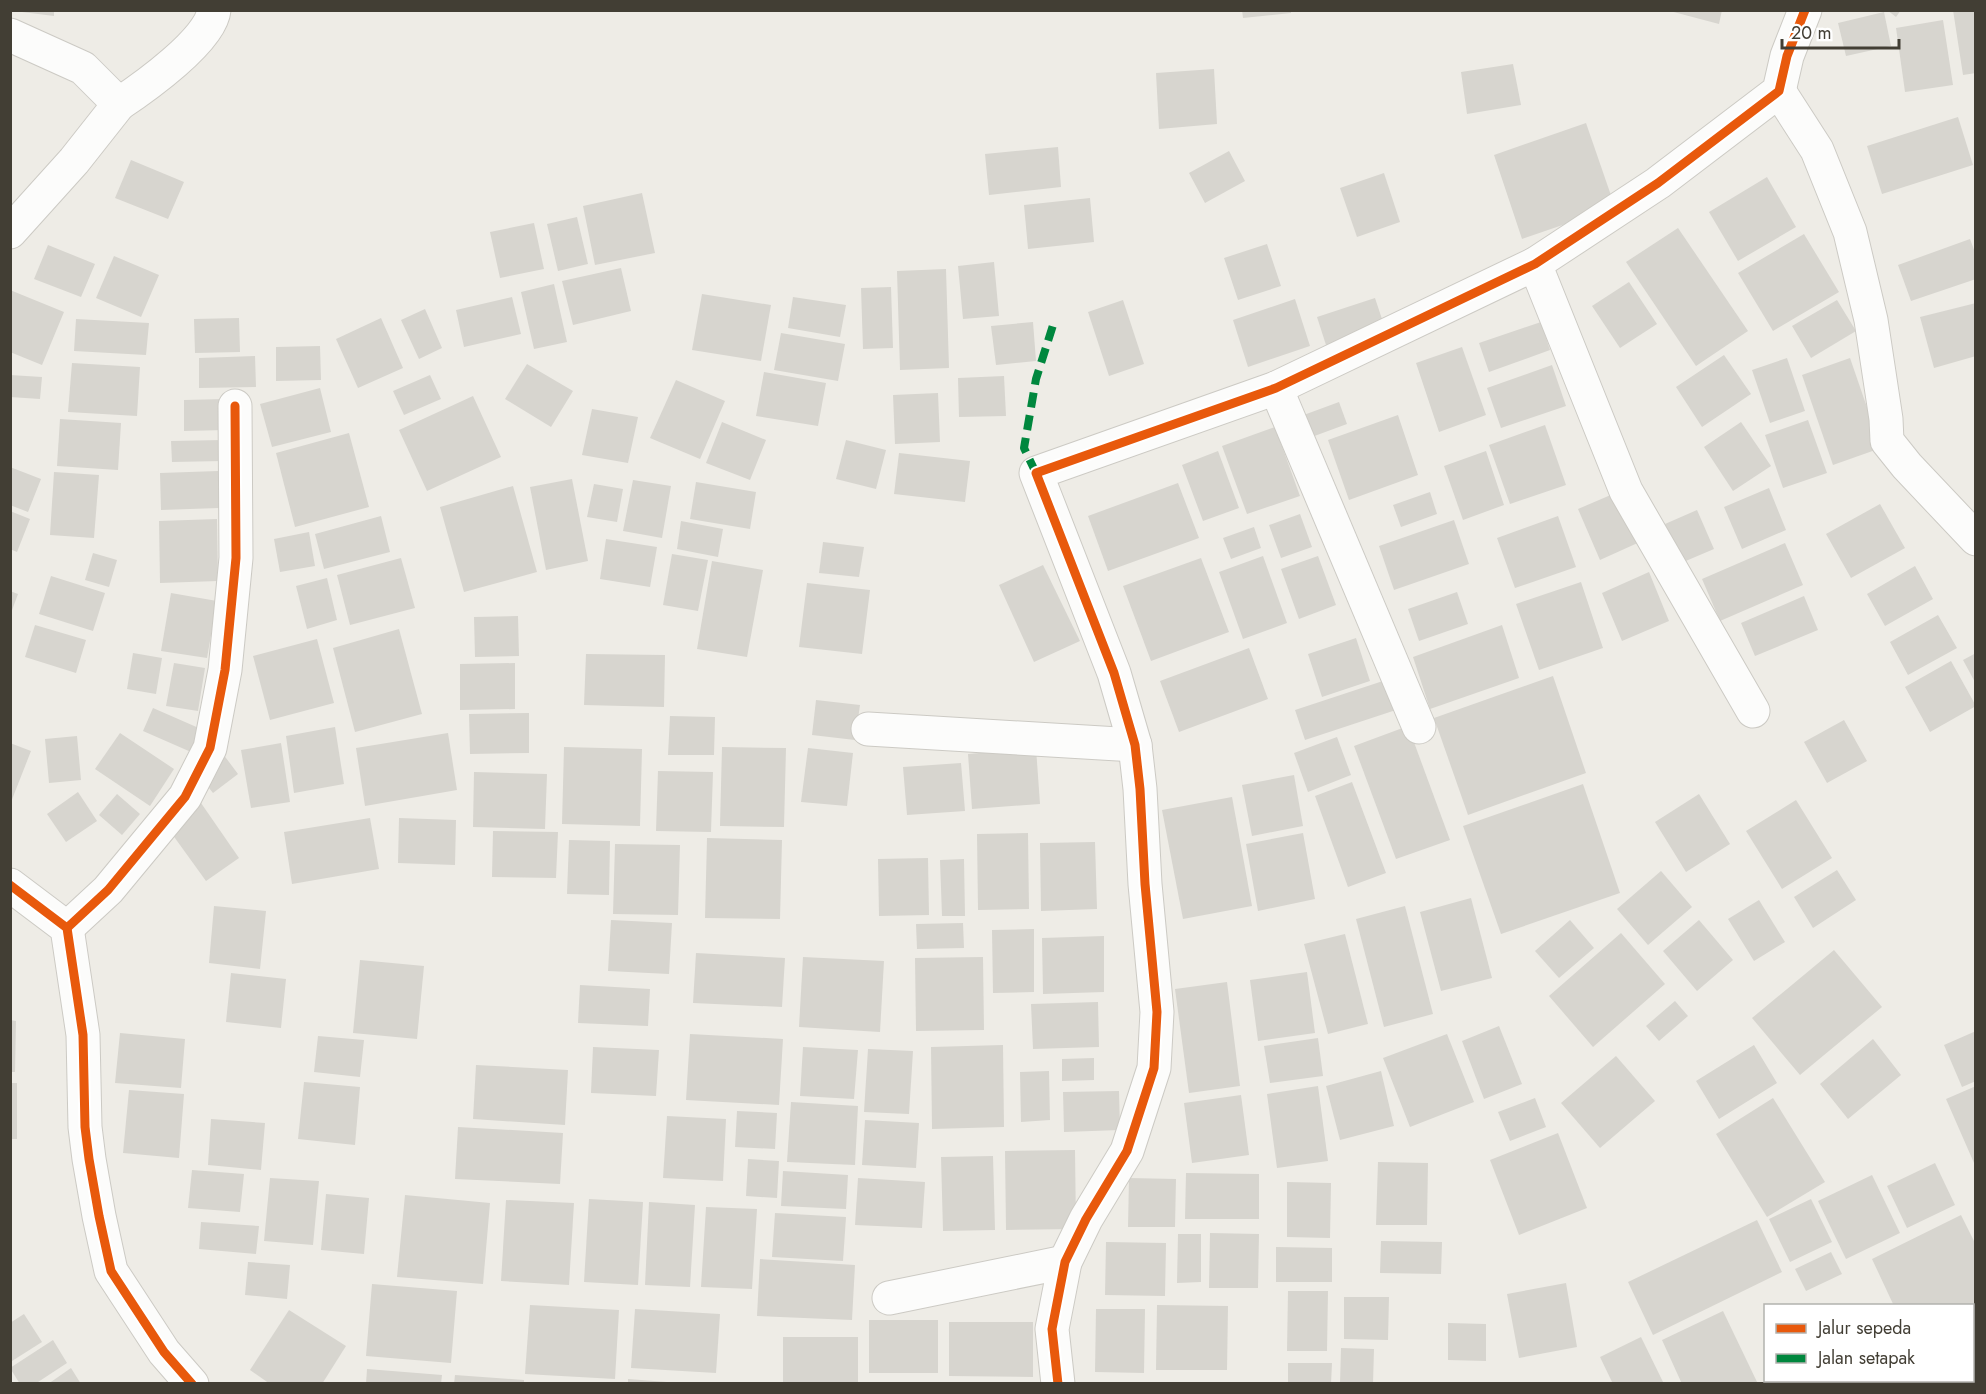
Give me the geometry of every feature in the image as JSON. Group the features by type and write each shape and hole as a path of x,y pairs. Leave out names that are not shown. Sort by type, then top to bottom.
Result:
{"street":[{"path":"10,232 74,161 118,104 171,66 198,37 213,17 214,10"},
{"path":"1058,1383 1052,1329 1065,1262 1086,1219 1127,1151 1154,1068 1157,1012 1135,745 1114,673 1036,473 1276,388 1535,264 1658,183 1779,91 1787,56 1805,10"},
{"path":"10,35 83,68 118,104"},
{"path":"1779,91 1817,150 1850,232 1871,320 1886,419 1887,441 1907,466 1976,539"},
{"path":"1535,264 1626,491 1753,711"},
{"path":"1276,388 1419,726"},
{"path":"67,928 108,890 185,797 210,748 225,669 236,558 235,406"},
{"path":"868,729 1135,745"},
{"path":"10,885 67,928 83,1035 85,1127 89,1160 111,1271 164,1352 192,1383"},
{"path":"889,1298 1065,1262"}],"building":[{"path":"22,10 54,10 54,16 22,12"},
{"path":"1242,10 1291,10 1291,13 1243,18"},
{"path":"1666,10 1722,10 1719,24"},
{"path":"1887,10 1901,10 1896,17"},
{"path":"1953,10 1976,10 1976,73 1963,75"},
{"path":"1884,12 1891,46 1846,56 1838,23"},
{"path":"1943,20 1953,85 1905,92 1896,28"},
{"path":"1513,64 1521,105 1467,114 1461,72"},
{"path":"1214,69 1217,124 1159,129 1156,73"},
{"path":"1958,117 1973,165 1882,194 1867,146"},
{"path":"1586,123 1615,207 1522,239 1494,155"},
{"path":"1058,147 1061,187 989,195 985,154"},
{"path":"1229,151 1245,181 1205,203 1189,173"},
{"path":"131,160 184,182 168,219 115,198"},
{"path":"1384,173 1400,222 1357,237 1340,188"},
{"path":"1767,177 1796,227 1738,261 1709,212"},
{"path":"642,193 655,253 595,265 583,206"},
{"path":"1090,198 1094,242 1028,249 1024,205"},
{"path":"577,217 588,264 558,271 547,224"},
{"path":"534,223 544,269 500,278 490,232"},
{"path":"1678,228 1748,331 1696,366 1626,262"},
{"path":"1804,234 1839,292 1773,331 1738,273"},
{"path":"1970,239 1976,255 1976,279 1911,301 1898,265"},
{"path":"1267,244 1281,286 1238,300 1224,258"},
{"path":"48,245 95,264 81,297 34,279"},
{"path":"114,256 159,275 141,317 96,298"},
{"path":"994,262 999,316 963,319 958,266"},
{"path":"621,268 631,311 573,325 562,281"},
{"path":"946,269 949,368 900,370 897,271"},
{"path":"1629,282 1657,324 1620,348 1592,306"},
{"path":"554,284 567,342 534,349 521,292"},
{"path":"891,287 893,348 863,349 861,288"},
{"path":"10,290 64,312 42,365 10,352"},
{"path":"702,294 771,305 761,361 692,350"},
{"path":"512,297 521,334 464,347 456,310"},
{"path":"793,297 846,305 840,337 788,328"},
{"path":"1375,298 1384,325 1326,345 1317,317"},
{"path":"1295,299 1310,346 1248,367 1233,320"},
{"path":"1123,300 1144,364 1109,376 1088,312"},
{"path":"1837,300 1856,331 1811,358 1792,326"},
{"path":"1976,303 1976,356 1934,368 1920,317"},
{"path":"425,309 442,348 419,359 401,320"},
{"path":"239,318 240,352 195,353 194,319"},
{"path":"381,318 403,368 358,388 336,339"},
{"path":"76,319 149,323 146,355 74,351"},
{"path":"1033,322 1036,361 996,365 991,326"},
{"path":"1541,322 1550,350 1489,372 1479,343"},
{"path":"781,333 845,344 838,381 774,370"},
{"path":"320,346 321,380 276,381 276,347"},
{"path":"1462,347 1486,415 1439,432 1416,363"},
{"path":"1724,355 1751,394 1702,427 1676,387"},
{"path":"255,356 256,387 199,388 199,358"},
{"path":"1787,358 1805,411 1770,423 1752,370"},
{"path":"1850,358 1881,448 1833,465 1802,375"},
{"path":"72,363 140,367 137,416 68,412"},
{"path":"527,364 573,391 551,427 505,399"},
{"path":"1552,365 1566,406 1501,428 1487,388"},
{"path":"764,372 826,383 818,426 756,416"},
{"path":"10,375 42,377 40,399 10,397"},
{"path":"430,375 441,399 404,415 393,391"},
{"path":"1004,376 1006,416 959,417 958,378"},
{"path":"676,380 725,401 700,459 650,438"},
{"path":"320,388 331,432 272,447 260,404"},
{"path":"938,393 940,442 895,444 893,395"},
{"path":"473,396 501,457 427,491 399,430"},
{"path":"225,399 226,430 184,431 184,400"},
{"path":"1339,402 1347,424 1309,438 1301,416"},
{"path":"592,409 638,417 628,463 582,455"},
{"path":"1398,415 1418,475 1349,500 1328,440"},
{"path":"60,419 121,423 118,470 57,466"},
{"path":"1808,420 1827,473 1783,488 1765,435"},
{"path":"722,422 766,440 750,480 706,463"},
{"path":"1741,422 1771,466 1733,491 1704,447"},
{"path":"1545,425 1566,485 1510,504 1489,445"},
{"path":"1275,427 1300,496 1247,514 1222,446"},
{"path":"349,433 369,507 295,527 276,453"},
{"path":"223,440 223,461 172,462 171,441"},
{"path":"846,440 886,450 876,489 836,479"},
{"path":"1218,451 1239,508 1203,521 1182,465"},
{"path":"1486,451 1504,505 1463,520 1444,466"},
{"path":"899,453 970,461 965,502 894,494"},
{"path":"10,467 41,479 28,512 10,505"},
{"path":"218,471 219,508 161,510 160,473"},
{"path":"54,472 99,475 94,538 50,535"},
{"path":"572,479 588,561 546,570 530,487"},
{"path":"633,480 671,486 662,538 623,531"},
{"path":"696,482 756,492 750,529 690,519"},
{"path":"1178,483 1199,538 1108,571 1088,516"},
{"path":"594,484 623,489 617,522 587,517"},
{"path":"513,486 537,572 464,592 440,507"},
{"path":"1769,488 1786,530 1742,549 1724,507"},
{"path":"1620,491 1642,541 1600,560 1578,509"},
{"path":"1430,492 1437,514 1401,527 1393,505"},
{"path":"1880,504 1905,548 1851,578 1826,534"},
{"path":"1697,510 1714,549 1681,563 1665,524"},
{"path":"10,511 30,519 17,552 10,549"},
{"path":"1300,514 1312,547 1281,558 1269,525"},
{"path":"381,516 390,552 324,569 315,534"},
{"path":"1558,516 1576,567 1515,588 1497,538"},
{"path":"217,519 218,581 160,583 159,521"},
{"path":"1454,520 1469,564 1394,590 1379,546"},
{"path":"681,521 723,529 718,557 677,549"},
{"path":"1254,527 1261,548 1231,559 1223,538"},
{"path":"309,532 315,566 280,572 274,539"},
{"path":"606,539 657,547 650,587 600,579"},
{"path":"823,542 864,547 859,577 819,573"},
{"path":"1785,543 1803,585 1720,621 1702,579"},
{"path":"93,553 117,560 109,587 85,580"},
{"path":"672,554 708,560 698,611 663,605"},
{"path":"1263,556 1287,623 1243,639 1219,572"},
{"path":"1318,556 1336,605 1299,619 1281,569"},
{"path":"401,558 415,608 350,625 337,575"},
{"path":"1201,558 1229,632 1151,661 1123,586"},
{"path":"712,561 763,570 747,657 697,649"},
{"path":"1043,565 1080,641 1034,662 999,585"},
{"path":"1915,566 1933,599 1885,626 1867,594"},
{"path":"1649,572 1669,621 1622,641 1602,593"},
{"path":"51,576 105,593 93,631 39,614"},
{"path":"327,578 337,620 307,629 296,586"},
{"path":"1581,582 1603,648 1539,670 1516,604"},
{"path":"807,583 870,590 862,654 799,647"},
{"path":"10,591 18,594 11,613 10,613"},
{"path":"1457,592 1468,624 1419,641 1408,609"},
{"path":"171,593 217,601 207,658 161,651"},
{"path":"1804,596 1818,630 1755,656 1741,623"},
{"path":"1938,615 1957,648 1908,675 1890,642"},
{"path":"518,616 519,656 475,657 474,617"},
{"path":"35,625 86,640 76,673 25,657"},
{"path":"1502,625 1519,678 1430,709 1413,657"},
{"path":"399,629 422,714 355,732 333,648"},
{"path":"1356,638 1370,681 1322,697 1308,654"},
{"path":"317,639 334,703 270,720 253,656"},
{"path":"1249,648 1268,699 1179,732 1160,681"},
{"path":"133,653 162,658 156,694 127,689"},
{"path":"1976,653 1976,684 1963,660"},
{"path":"586,654 665,655 664,707 584,705"},
{"path":"1951,661 1976,706 1930,732 1905,687"},
{"path":"174,663 205,668 198,711 166,706"},
{"path":"515,663 515,709 460,710 460,664"},
{"path":"1553,676 1586,773 1468,815 1434,718"},
{"path":"1389,679 1399,709 1305,740 1295,710"},
{"path":"816,700 860,705 855,740 812,735"},
{"path":"153,708 201,729 191,752 143,731"},
{"path":"529,713 529,753 470,754 469,714"},
{"path":"670,716 715,717 714,755 668,755"},
{"path":"1844,720 1867,761 1827,783 1804,742"},
{"path":"1408,726 1450,840 1396,859 1354,746"},
{"path":"335,727 344,784 294,793 286,736"},
{"path":"120,733 174,769 150,806 95,769"},
{"path":"448,733 457,790 365,806 356,748"},
{"path":"77,736 81,780 49,783 45,739"},
{"path":"1337,737 1351,775 1308,792 1294,753"},
{"path":"10,743 31,751 11,802 10,802"},
{"path":"281,743 290,802 251,808 241,750"},
{"path":"564,747 642,749 640,826 562,824"},
{"path":"722,747 786,748 784,827 720,826"},
{"path":"808,748 853,753 847,806 801,802"},
{"path":"1036,748 1040,804 972,809 968,754"},
{"path":"223,754 238,774 213,793 198,774"},
{"path":"961,763 965,811 907,815 903,767"},
{"path":"658,771 713,772 711,832 656,831"},
{"path":"474,772 547,774 545,829 473,827"},
{"path":"1294,775 1303,826 1252,836 1242,785"},
{"path":"1352,782 1386,873 1348,887 1315,796"},
{"path":"1583,784 1620,893 1501,934 1463,826"},
{"path":"78,792 97,821 66,842 47,814"},
{"path":"117,794 140,814 122,835 99,815"},
{"path":"1699,794 1730,844 1686,872 1655,822"},
{"path":"1232,797 1252,906 1183,919 1162,810"},
{"path":"1796,800 1832,858 1782,889 1746,831"},
{"path":"201,803 239,858 206,881 167,827"},
{"path":"370,818 379,869 292,884 284,832"},
{"path":"399,818 456,820 455,865 398,863"},
{"path":"493,831 558,832 556,878 492,877"},
{"path":"1028,833 1029,909 978,910 977,834"},
{"path":"1303,833 1315,899 1258,911 1246,844"},
{"path":"707,838 782,840 780,919 705,918"},
{"path":"569,840 610,841 609,895 567,894"},
{"path":"1095,842 1097,909 1041,911 1040,843"},
{"path":"615,844 680,845 678,915 613,914"},
{"path":"928,858 929,915 879,916 878,859"},
{"path":"964,859 965,916 942,916 940,860"},
{"path":"1837,870 1856,900 1813,928 1794,897"},
{"path":"1661,871 1692,907 1648,945 1617,909"},
{"path":"1471,898 1492,978 1441,991 1420,912"},
{"path":"1759,900 1785,942 1754,961 1728,919"},
{"path":"214,906 266,911 260,969 209,963"},
{"path":"1405,906 1433,1014 1384,1027 1356,919"},
{"path":"611,920 672,923 669,974 608,971"},
{"path":"1570,920 1594,948 1559,978 1535,951"},
{"path":"1699,920 1733,960 1697,991 1663,951"},
{"path":"963,923 964,948 917,949 916,924"},
{"path":"1034,929 1034,992 993,993 992,930"},
{"path":"1621,933 1665,984 1593,1047 1549,996"},
{"path":"1345,934 1368,1024 1328,1034 1304,944"},
{"path":"1104,936 1104,992 1043,994 1042,938"},
{"path":"1834,950 1882,1007 1800,1075 1752,1018"},
{"path":"696,953 785,958 782,1007 693,1003"},
{"path":"803,957 884,961 880,1032 799,1027"},
{"path":"983,957 984,1030 916,1031 915,958"},
{"path":"360,960 424,966 417,1039 353,1033"},
{"path":"1307,972 1315,1033 1258,1041 1250,980"},
{"path":"231,973 286,979 281,1028 226,1022"},
{"path":"1227,982 1240,1086 1189,1093 1175,989"},
{"path":"580,985 650,989 648,1026 578,1023"},
{"path":"1675,1001 1688,1016 1659,1041 1646,1026"},
{"path":"1098,1002 1099,1047 1033,1049 1031,1004"},
{"path":"10,1020 16,1021 15,1072 10,1072"},
{"path":"1499,1026 1522,1084 1484,1099 1462,1041"},
{"path":"1976,1031 1976,1081 1962,1087 1944,1045"},
{"path":"120,1033 185,1039 181,1088 115,1083"},
{"path":"690,1034 783,1039 779,1105 686,1100"},
{"path":"1447,1034 1474,1102 1410,1127 1383,1058"},
{"path":"318,1036 364,1040 360,1077 314,1072"},
{"path":"1318,1038 1323,1076 1270,1083 1264,1046"},
{"path":"1873,1039 1901,1075 1848,1119 1820,1084"},
{"path":"1003,1045 1004,1127 932,1129 931,1047"},
{"path":"1754,1045 1777,1083 1719,1119 1696,1081"},
{"path":"593,1047 659,1050 656,1096 591,1093"},
{"path":"803,1047 858,1050 854,1099 800,1096"},
{"path":"868,1049 913,1051 909,1114 864,1112"},
{"path":"1616,1056 1655,1101 1600,1148 1561,1103"},
{"path":"1094,1058 1094,1080 1062,1081 1062,1059"},
{"path":"476,1065 568,1070 565,1125 473,1119"},
{"path":"1049,1071 1050,1120 1021,1122 1020,1072"},
{"path":"1381,1071 1394,1126 1340,1140 1326,1086"},
{"path":"304,1082 360,1087 355,1145 298,1139"},
{"path":"10,1083 17,1083 17,1139 10,1139"},
{"path":"1318,1086 1328,1161 1277,1168 1267,1094"},
{"path":"1976,1086 1976,1162 1974,1163 1946,1099"},
{"path":"129,1090 184,1094 179,1158 123,1153"},
{"path":"1119,1091 1120,1130 1064,1132 1063,1092"},
{"path":"1241,1095 1249,1155 1192,1163 1184,1103"},
{"path":"1535,1098 1546,1127 1510,1141 1498,1112"},
{"path":"1773,1098 1825,1182 1767,1217 1716,1134"},
{"path":"791,1102 858,1106 855,1165 787,1162"},
{"path":"737,1111 777,1113 775,1149 735,1147"},
{"path":"667,1116 726,1119 723,1181 663,1178"},
{"path":"211,1119 265,1123 261,1170 208,1165"},
{"path":"865,1120 919,1123 916,1168 862,1165"},
{"path":"458,1127 563,1133 560,1184 455,1179"},
{"path":"1558,1133 1587,1208 1519,1235 1490,1160"},
{"path":"1075,1150 1076,1229 1006,1230 1005,1151"},
{"path":"993,1156 995,1230 943,1231 941,1157"},
{"path":"748,1159 779,1161 777,1198 746,1196"},
{"path":"1378,1162 1428,1163 1427,1225 1376,1225"},
{"path":"1935,1163 1955,1205 1907,1228 1887,1186"},
{"path":"192,1170 244,1174 240,1212 188,1208"},
{"path":"783,1171 848,1175 846,1209 781,1206"},
{"path":"1186,1173 1259,1174 1259,1219 1185,1219"},
{"path":"1872,1175 1900,1233 1846,1259 1818,1201"},
{"path":"270,1178 319,1181 313,1245 264,1241"},
{"path":"858,1178 925,1182 922,1228 855,1225"},
{"path":"1129,1178 1176,1179 1175,1227 1128,1227"},
{"path":"1287,1182 1331,1183 1330,1238 1287,1237"},
{"path":"326,1194 369,1198 364,1254 321,1250"},
{"path":"405,1195 490,1203 483,1284 397,1277"},
{"path":"589,1199 643,1202 638,1285 584,1282"},
{"path":"1811,1199 1832,1242 1790,1262 1769,1219"},
{"path":"506,1200 574,1203 569,1285 501,1281"},
{"path":"649,1202 695,1205 690,1287 645,1285"},
{"path":"706,1207 757,1209 752,1289 701,1287"},
{"path":"775,1213 846,1217 843,1261 772,1257"},
{"path":"1961,1215 1976,1245 1976,1356 1974,1357 1974,1304 1893,1304 1872,1259"},
{"path":"1757,1220 1782,1272 1653,1335 1628,1282"},
{"path":"201,1222 259,1226 256,1254 199,1249"},
{"path":"1210,1233 1259,1234 1258,1288 1209,1288"},
{"path":"1178,1234 1201,1234 1201,1282 1177,1283"},
{"path":"1381,1241 1442,1242 1441,1274 1380,1273"},
{"path":"1106,1242 1166,1243 1165,1296 1105,1295"},
{"path":"1276,1247 1332,1248 1332,1282 1276,1282"},
{"path":"1831,1252 1842,1274 1806,1291 1795,1269"},
{"path":"760,1259 855,1265 852,1320 757,1316"},
{"path":"248,1262 290,1265 287,1299 245,1295"},
{"path":"1566,1283 1577,1347 1519,1358 1507,1294"},
{"path":"372,1284 457,1291 451,1363 366,1356"},
{"path":"1288,1291 1328,1291 1327,1351 1287,1351"},
{"path":"1344,1297 1389,1297 1388,1340 1344,1339"},
{"path":"530,1305 619,1310 615,1379 525,1374"},
{"path":"1157,1305 1228,1306 1227,1370 1156,1370"},
{"path":"635,1309 720,1314 716,1373 631,1368"},
{"path":"1096,1309 1145,1309 1144,1373 1095,1372"},
{"path":"289,1310 346,1346 322,1384 270,1384 250,1370"},
{"path":"1723,1311 1758,1384 1682,1384 1662,1340"},
{"path":"24,1314 42,1342 12,1361 10,1323"},
{"path":"869,1320 938,1320 938,1373 869,1373"},
{"path":"949,1322 1033,1322 1033,1377 949,1376"},
{"path":"1448,1323 1486,1324 1486,1361 1448,1360"},
{"path":"783,1337 858,1337 858,1384 783,1384"},
{"path":"1641,1337 1664,1384 1613,1384 1600,1357"},
{"path":"53,1340 67,1363 35,1384 20,1384 10,1368"},
{"path":"1341,1348 1374,1349 1373,1384 1340,1384"},
{"path":"1288,1363 1332,1363 1331,1384 1288,1384"},
{"path":"71,1368 81,1384 48,1384"},
{"path":"367,1369 442,1375 441,1384 366,1384"},
{"path":"455,1375 524,1380 524,1384 454,1384"},
{"path":"628,1379 667,1382 667,1384 628,1384"}],"marked path":[{"path":"1036,473 1024,448 1036,379 1054,322"}],"cycle path":[{"path":"1058,1384 1052,1329 1065,1262 1086,1219 1127,1151 1154,1068 1157,1012 1135,745 1114,673 1036,473 1276,388 1535,264 1658,183 1779,91 1787,56 1805,10"},
{"path":"67,928 108,890 185,797 210,748 225,670 236,558 235,406"},
{"path":"10,885 67,928 83,1035 85,1127 89,1159 111,1271 164,1352 192,1384"}]}
